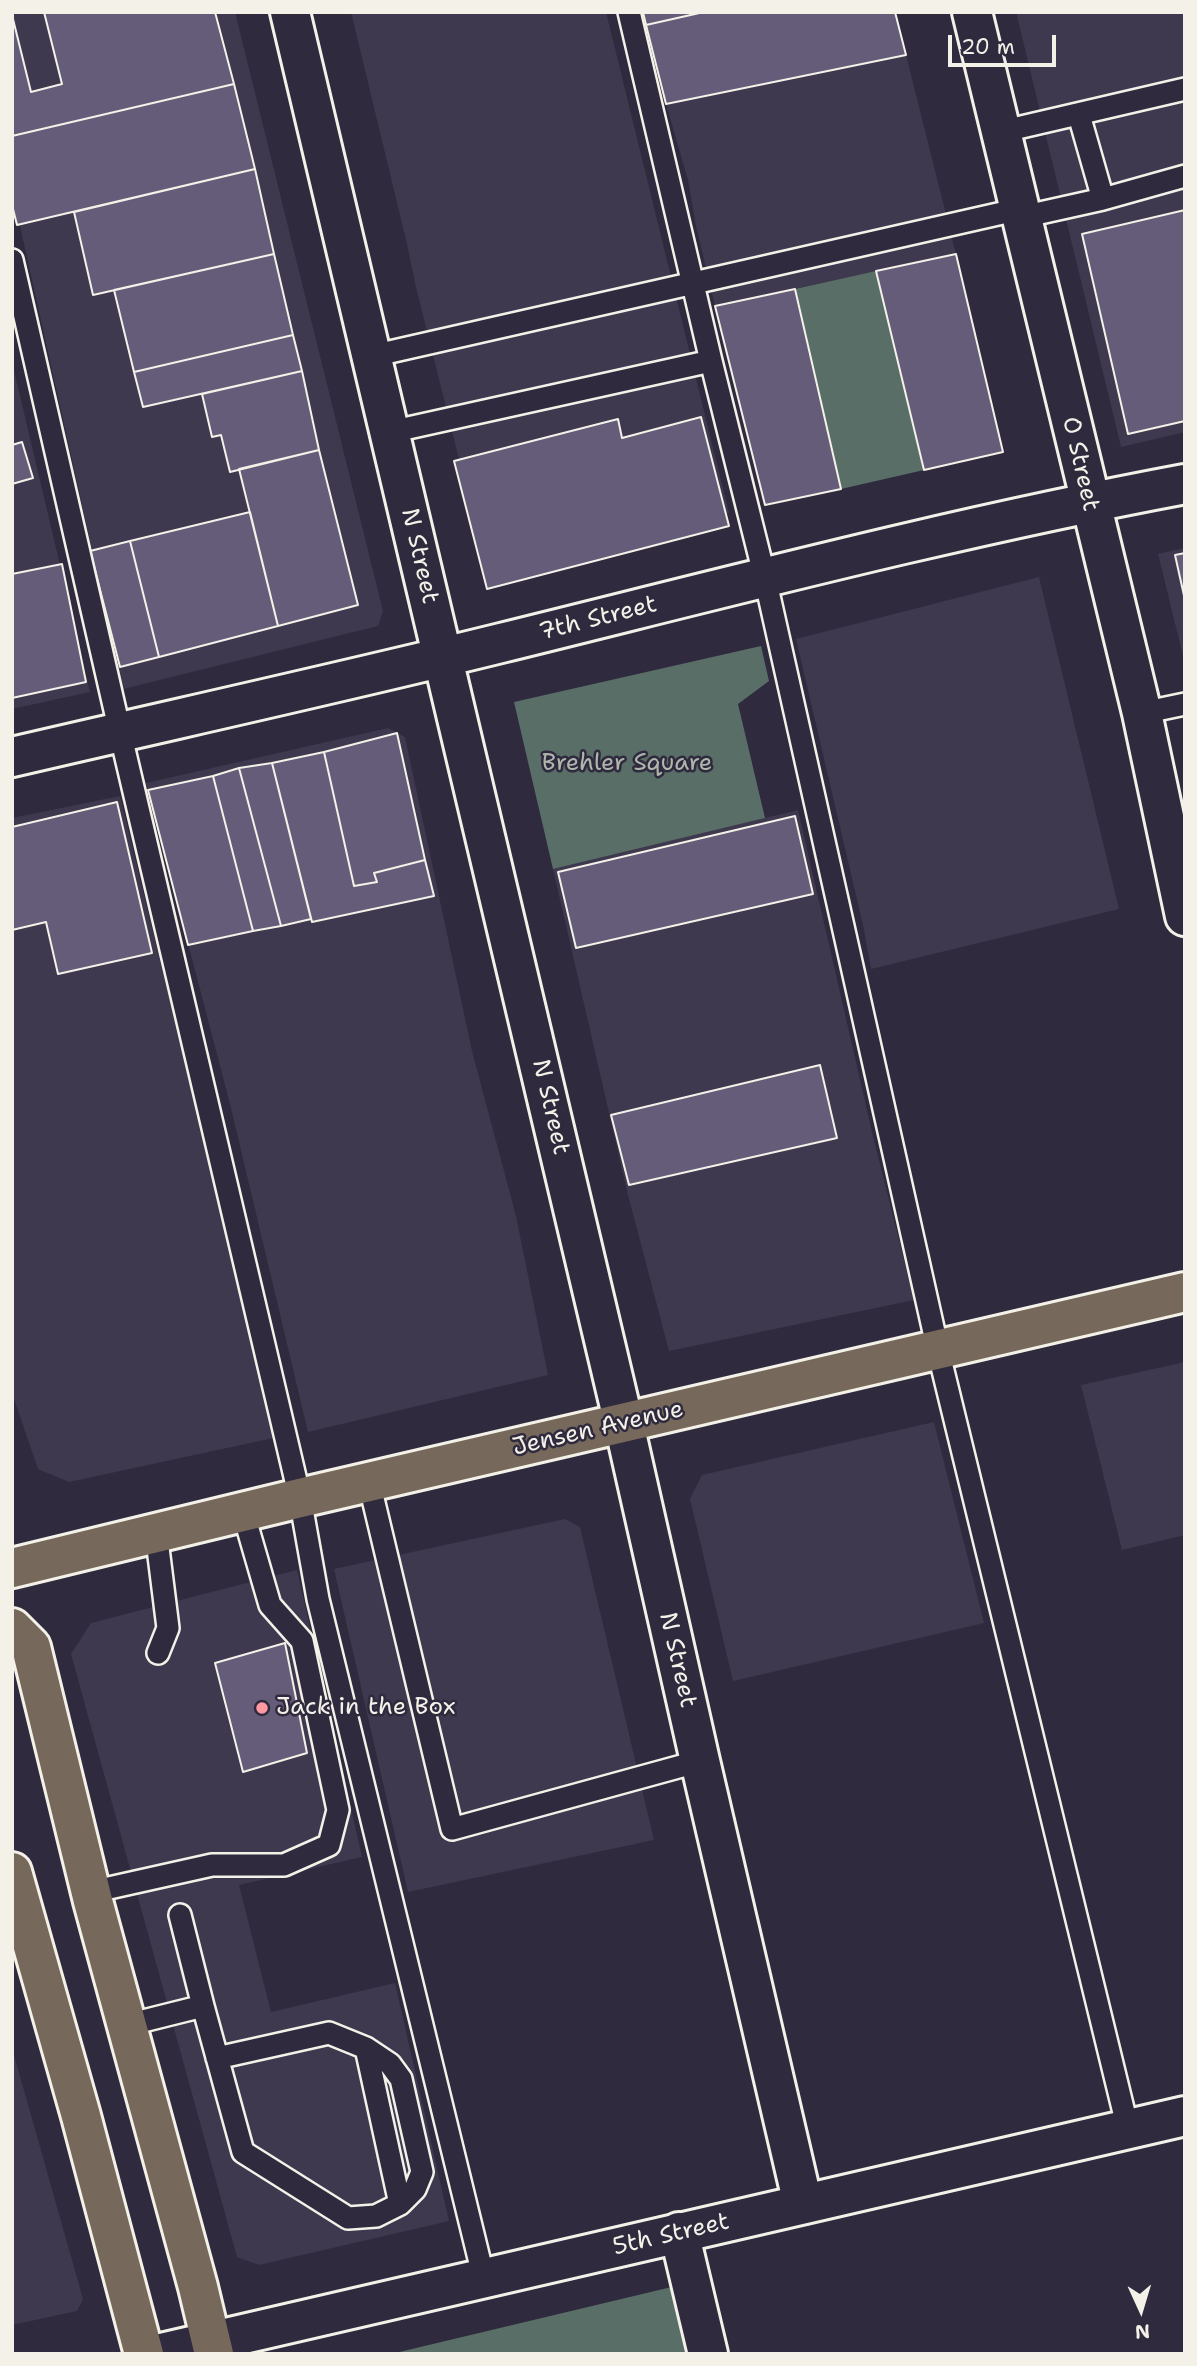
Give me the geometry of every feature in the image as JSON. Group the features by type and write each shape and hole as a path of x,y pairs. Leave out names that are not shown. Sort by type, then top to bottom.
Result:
{"main road":[{"name":"Jensen Avenue","path":"12,1568 300,1498 1185,1293"},
{"path":"12,1628 31,1647 91,1892 213,2348"},
{"path":"14,1884 81,2116 144,2354"}],"street":[{"name":"N Street","path":"290,12 624,1424 803,2204"},
{"name":"O Street","path":"972,12 1142,713 1185,916"},
{"name":"7th Street","path":"12,757 1089,502 1185,484"},
{"name":"5th Street","path":"157,2354 213,2348 679,2232 1185,2116"},
{"path":"679,2232 708,2354"}],"lane":[{"path":"629,12 692,284 765,578 939,1350 1128,2129"},
{"path":"1000,132 1185,89"},
{"path":"1079,115 1103,199"},
{"path":"372,356 1021,213 1103,199 1185,176"},
{"path":"12,260 18,312 300,1498 318,1599 484,2279"},
{"path":"390,432 711,361"},
{"path":"1142,713 1185,704"},
{"path":"369,1482 452,1829 700,1761"},
{"path":"91,1892 212,1865 284,1864 330,1845 338,1810 302,1641 270,1605 243,1512"},
{"path":"156,1532 168,1628 158,1653"},
{"path":"180,1915 203,2006 217,2058 243,2151 348,2218 376,2216 400,2204 366,2048 328,2033 217,2058"},
{"path":"127,2025 203,2006"}],"shaded area":[{"path":"12,12 235,12 383,611 378,626 123,689 12,190"},
{"path":"351,12 606,12 729,513 486,567"},
{"path":"1016,12 1185,12 1185,432 1121,447"},
{"path":"906,55 956,254 715,306 688,180 666,104"},
{"path":"12,362 90,692 12,709"},
{"path":"1185,548 1185,664 1158,554"},
{"path":"1039,577 1119,909 871,969 796,639"},
{"path":"388,728 405,737 472,1051 516,1216 548,1375 308,1432 230,1104 146,783"},
{"path":"120,796 278,1437 69,1482 38,1469 12,1393 12,818"},
{"path":"798,810 873,1136 914,1300 669,1351 627,1191 553,869"},
{"path":"1185,1362 1185,1535 1122,1550 1081,1385"},
{"path":"934,1422 984,1623 733,1681 690,1499 702,1475"},
{"path":"565,1519 580,1527 654,1840 408,1892 334,1569"},
{"path":"297,1570 362,1857 239,1885 271,2012 395,1983 449,2221 259,2265 237,2257 71,1654 91,1623"},
{"path":"12,2048 83,2299 77,2311 12,2325"}],"green space":[{"path":"876,271 924,470 841,489 795,289"},
{"name":"Brehler Square","path":"761,646 769,681 738,704 765,818 553,869 514,702"},
{"path":"680,2285 695,2354 391,2354"}],"building":[{"path":"44,12 215,12 234,84 12,136 12,15 31,92 62,84"},
{"path":"643,12 704,12 646,25"},
{"path":"704,12 895,12 906,55 666,104 646,25"},
{"path":"234,84 255,169 17,225 12,205 12,136"},
{"path":"255,169 274,254 93,295 74,212"},
{"path":"1185,210 1185,421 1128,434 1082,234"},
{"path":"274,254 293,335 134,372 114,290"},
{"path":"956,254 1003,452 924,470 876,271"},
{"path":"795,289 841,489 765,505 715,306"},
{"path":"293,335 302,371 143,407 134,372"},
{"path":"302,371 319,450 230,472 221,435 212,437 202,394"},
{"path":"701,417 729,526 487,589 454,461 618,419 622,438"},
{"path":"22,442 33,478 12,484 12,445"},
{"path":"319,450 358,605 278,626 239,469"},
{"path":"250,512 278,626 159,657 130,541"},
{"path":"130,541 159,657 120,667 90,551"},
{"path":"1185,553 1185,600 1175,555"},
{"path":"62,564 86,682 12,698 12,574"},
{"path":"397,733 425,860 374,873 377,882 354,886 324,752"},
{"path":"324,752 354,886 377,882 374,873 425,860 434,896 312,922 272,763"},
{"path":"272,763 311,919 281,926 239,768"},
{"path":"239,768 281,926 253,931 213,776"},
{"path":"213,776 253,931 188,945 148,790"},
{"path":"117,802 152,953 58,974 46,922 12,930 12,827"},
{"path":"795,816 813,894 576,948 558,872"},
{"path":"820,1065 837,1138 629,1185 611,1115"},
{"name":"Jack in the Box","path":"285,1643 307,1753 243,1772 215,1663"}],"place":[{"name":"Jack in the Box","path":"262,1708"}]}
